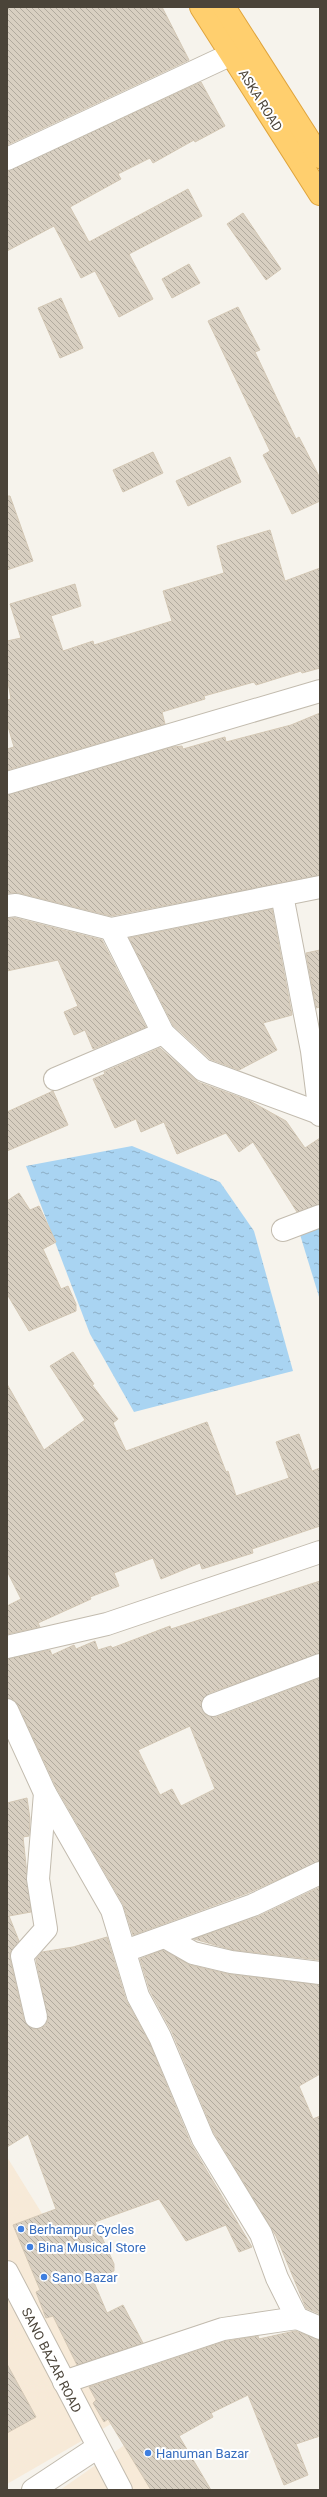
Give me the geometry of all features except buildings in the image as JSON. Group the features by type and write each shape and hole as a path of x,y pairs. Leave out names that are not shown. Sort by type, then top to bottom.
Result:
{"highway":[{"name":"ASKA ROAD","path":"201,7 241,50 320,194"},
{"path":"224,7 241,50 320,158"}],"street":[{"path":"7,158 241,50"},
{"path":"7,783 320,691"},
{"path":"7,906 16,906 111,929 320,887"},
{"path":"111,929 163,1033 203,1070 319,1114 312,1051 282,895"},
{"path":"56,1079 163,1033"},
{"path":"283,1230 320,1216"},
{"path":"7,1647 107,1624 320,1552"},
{"path":"214,1705 320,1665"},
{"path":"7,1710 45,1793 112,1910 138,1996 160,2037 203,2139 261,2234 277,2278 297,2318"},
{"path":"36,2017 22,1956 46,1929 38,1879 45,1793"},
{"path":"125,1951 253,1906 320,1873"},
{"path":"165,1937 193,1953 231,1962 320,1973"},
{"name":"SANO BAZAR ROAD","path":"7,2272 121,2490"},
{"path":"64,2382 223,2329 297,2318 320,2328"},
{"path":"33,2490 98,2447"}],"shaded area":[{"name":"Sano Bazar","path":"7,2157 156,2398 7,2484"},
{"name":"Hanuman Bazar","path":"166,2416 202,2490 60,2490"}],"water":[{"path":"132,1146 220,1182 254,1231 293,1371 134,1412 90,1334 26,1166"},
{"path":"320,1222 320,1300 298,1228"}],"place":[{"name":"Berhampur Cycles","path":"21,2229"},
{"name":"Bina Musical Store","path":"30,2247"},
{"name":"Sano Bazar","path":"44,2277"},
{"name":"Hanuman Bazar","path":"148,2453"}]}
